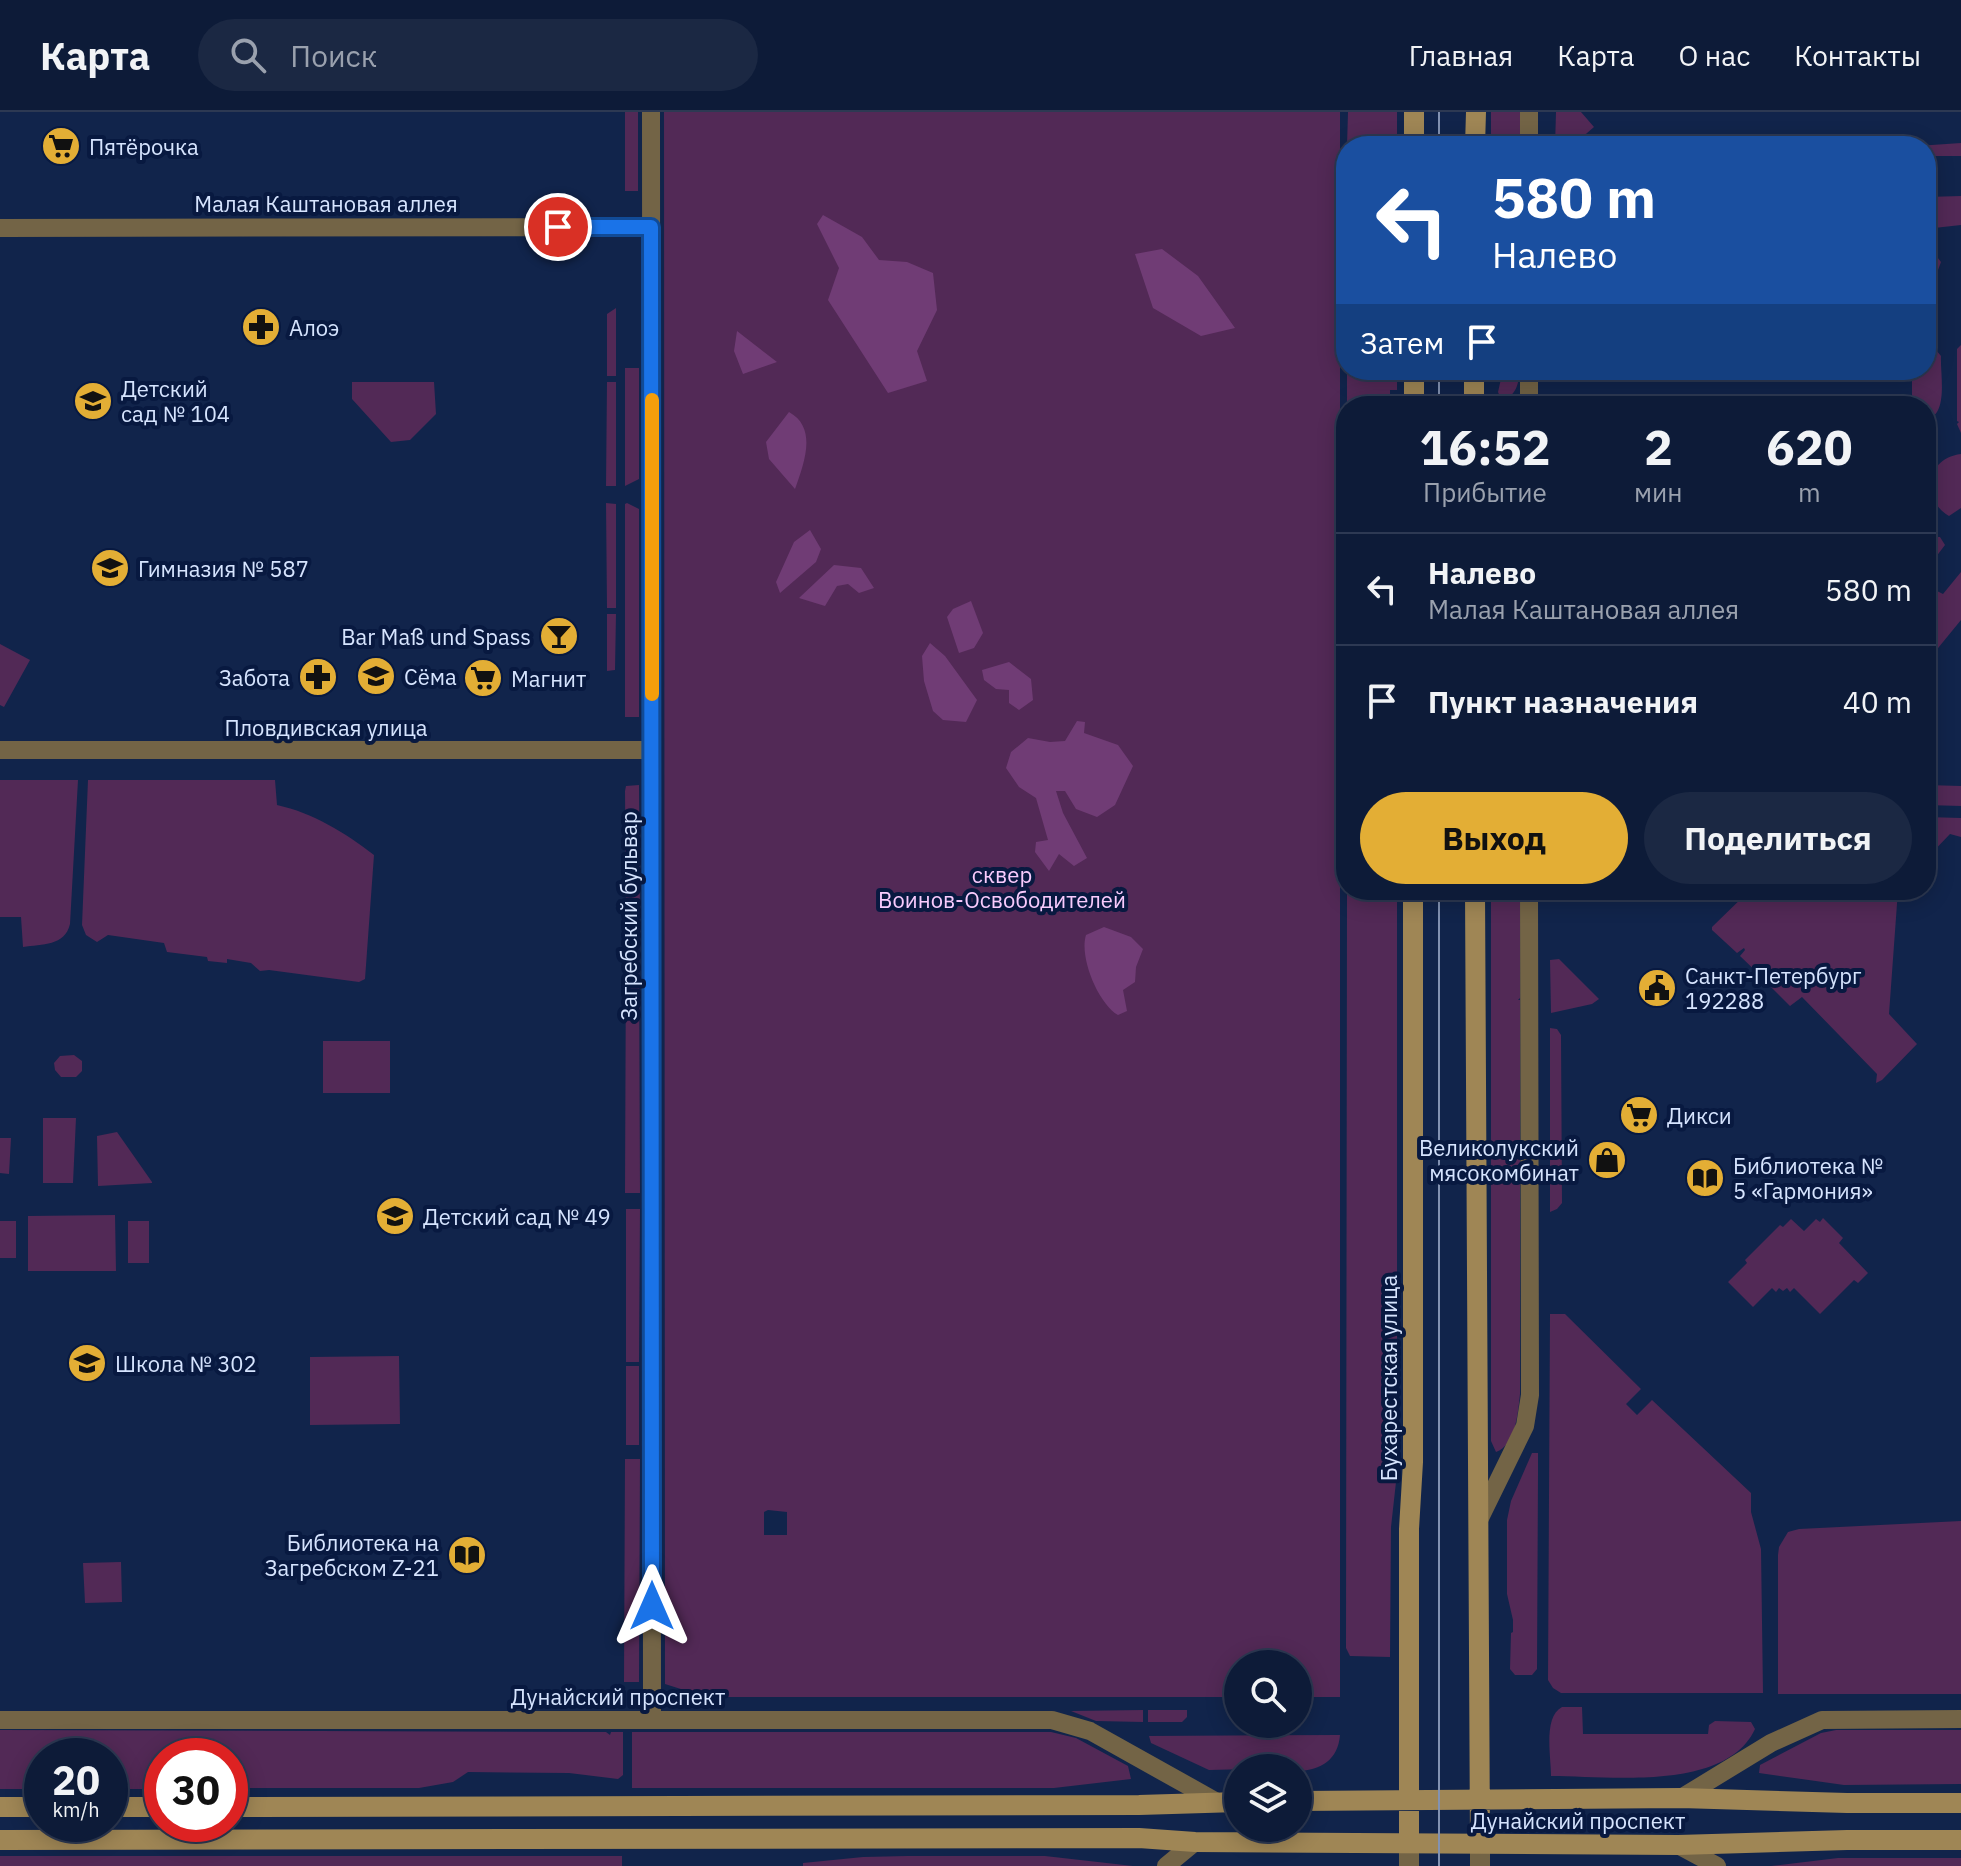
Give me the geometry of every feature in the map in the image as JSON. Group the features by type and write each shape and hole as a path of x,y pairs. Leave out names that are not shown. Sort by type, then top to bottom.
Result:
{"main road":[{"path":"1414,112 1414,136"},
{"path":"1475,136 1476,112"},
{"name":"Бухарестская улица","path":"1409,1843 1413,900"},
{"path":"1475,900 1480,1844"},
{"name":"Дунайский проспект","path":"1312,1801 1681,1798 1961,1803"},
{"name":"Дунайский проспект","path":"248,1807 1123,1806 1224,1802"},
{"path":"0,1807 24,1807"},
{"name":"Дунайский проспект","path":"0,1840 1139,1838 1195,1842 1678,1845 1961,1840"}],"street":[{"name":"Загребский бульвар","path":"651,112 652,1720"},
{"path":"1529,112 1529,136"},
{"name":"Малая Каштановая аллея","path":"0,228 651,227"},
{"name":"Пловдивская улица","path":"0,750 652,750"},
{"path":"1478,1523 1517,1446 1525,1426 1530,1395 1529,900"},
{"path":"1681,1798 1771,1743 1822,1720 1961,1719"},
{"name":"Дунайский проспект","path":"0,1720 1052,1720 1090,1731 1217,1802"},
{"path":"1166,1866 1195,1842"},
{"name":"Бухарестская улица","path":"1409,1843 1409,1866"},
{"path":"1480,1844 1480,1866"},
{"path":"1678,1845 1717,1866"}],"green space":[{"path":"625,112 638,112 638,191 625,191"},
{"name":"сквер Воинов-Освободителей","path":"664,112 1340,112 1340,136 1336,136 1336,380 1340,380 1340,396 1336,396 1336,900 1340,900 1340,1697 1312,1697 1312,1650 1224,1650 1224,1697 706,1697 665,1684","holes":["764,1512 787,1512 787,1535 764,1535"]},
{"path":"1348,112 1397,112 1397,136 1347,136"},
{"path":"1491,112 1520,112 1520,136 1491,136"},
{"path":"1556,112 1581,112 1594,127 1584,136 1555,136"},
{"path":"1961,143 1961,156 1936,156 1936,145"},
{"path":"1961,196 1961,225 1936,228 1936,197"},
{"path":"1936,256 1941,262 1936,270"},
{"path":"616,308 616,376 607,376 607,314"},
{"path":"1961,345 1961,433 1957,424 1957,349"},
{"path":"1936,350 1941,356 1942,383 1938,411 1936,413 1936,396 1912,396 1912,380 1936,380"},
{"path":"625,368 639,368 639,479 625,486"},
{"path":"1347,380 1397,380 1397,390 1390,390 1390,396 1347,396"},
{"path":"1501,380 1518,380 1511,396 1500,396"},
{"path":"352,382 434,382 436,414 410,440 391,442 352,399"},
{"path":"607,382 616,382 616,486 606,486"},
{"path":"1961,454 1961,508 1949,516 1936,503 1936,468 1949,457"},
{"path":"606,503 616,504 616,608 607,608"},
{"path":"627,503 639,509 639,717 625,717"},
{"path":"1936,537 1940,537 1945,545 1936,557"},
{"path":"1961,572 1961,620 1936,651 1936,590 1943,594"},
{"path":"607,614 616,614 615,670 607,671"},
{"path":"0,644 30,660 4,707 0,705"},
{"path":"0,780 78,780 70,924 63,936 52,943 23,947 21,917 0,917"},
{"path":"88,780 275,780 277,805 328,824 374,855 365,979 359,982 260,971 251,963 227,959 227,963 208,961 207,957 167,952 164,943 108,935 97,942 86,935 82,925"},
{"path":"639,785 640,922 632,923 626,920 625,791 626,786"},
{"path":"1936,785 1961,786 1961,806 1936,805"},
{"path":"1936,817 1961,818 1961,837 1950,834 1936,849"},
{"path":"1347,900 1397,900 1397,1473 1391,1527 1390,1657 1350,1656 1346,1648"},
{"path":"1491,900 1520,900 1520,1394 1517,1418 1508,1443 1496,1452 1491,1441"},
{"path":"1740,900 1897,900 1889,1014 1917,1044 1876,1083 1877,1074 1802,997 1790,1006 1767,983 1772,977 1766,981 1740,956 1744,948 1737,953 1712,927"},
{"path":"626,943 639,944 640,1193 625,1193"},
{"path":"1559,959 1599,999 1592,1004 1551,1013 1550,960"},
{"path":"1550,1028 1557,1029 1561,1035 1562,1203 1550,1212"},
{"path":"323,1041 390,1041 390,1093 323,1093"},
{"path":"74,1055 82,1061 82,1071 76,1077 61,1077 54,1063 60,1056"},
{"path":"43,1118 76,1118 73,1183 43,1183"},
{"path":"117,1132 152,1183 98,1186 97,1136"},
{"path":"0,1138 11,1138 9,1174 0,1173"},
{"path":"626,1209 640,1209 639,1362 626,1362"},
{"path":"115,1215 116,1271 28,1271 28,1216"},
{"path":"1823,1218 1843,1238 1839,1243 1868,1273 1858,1283 1854,1280 1820,1314 1794,1288 1790,1292 1787,1288 1783,1291 1779,1288 1776,1292 1772,1288 1753,1307 1728,1282 1780,1225 1783,1227 1791,1219 1804,1231 1816,1219 1820,1222"},
{"path":"0,1221 16,1221 16,1258 0,1258"},
{"path":"128,1221 149,1221 149,1263 128,1263"},
{"path":"1550,1314 1565,1314 1641,1389 1626,1404 1637,1415 1652,1400 1751,1493 1751,1512 1761,1549 1763,1693 1561,1693 1548,1680"},
{"path":"399,1356 400,1424 310,1425 310,1357"},
{"path":"626,1366 639,1366 639,1445 626,1445"},
{"path":"1532,1453 1538,1453 1537,1669 1532,1675 1515,1675 1510,1669 1513,1620 1507,1594 1507,1520 1511,1501"},
{"path":"625,1459 640,1459 639,1682 624,1682"},
{"path":"1961,1521 1961,1694 1778,1694 1778,1555 1788,1532"},
{"path":"121,1562 122,1602 85,1603 83,1563"},
{"path":"1562,1707 1582,1707 1583,1734 1708,1734 1709,1725 1715,1721 1751,1722 1755,1729 1740,1749 1719,1763 1693,1772 1633,1778 1551,1776 1550,1728 1556,1712"},
{"path":"1143,1710 1143,1722 1096,1721 1071,1711"},
{"path":"1148,1710 1187,1710 1187,1717 1182,1722 1148,1722"},
{"path":"0,1730 606,1732 610,1735 611,1732 623,1732 623,1775 618,1779 569,1773 468,1772 453,1782 419,1788 248,1788 248,1738 144,1738 144,1789 128,1789 128,1738 24,1738 24,1789 0,1789"},
{"path":"1836,1730 1961,1730 1961,1784 1844,1785 1759,1773 1760,1765 1821,1733"},
{"path":"632,1732 1051,1732 1076,1738 1128,1766 1131,1779 1054,1788 632,1788"},
{"path":"1312,1735 1340,1735 1336,1751 1321,1766 1312,1768 1312,1754 1224,1754 1224,1770 1209,1770 1151,1743 1149,1736 1312,1738"},
{"path":"0,1856 622,1856 622,1866 0,1866"},
{"path":"1045,1856 1133,1866 803,1866 803,1863 863,1857"},
{"path":"1838,1858 1961,1858 1961,1866 1771,1866"}],"shaded area":[{"path":"823,215 862,237 879,260 907,262 933,273 937,310 917,351 927,381 888,393 828,300 839,268 817,224"},
{"path":"1162,249 1198,276 1235,328 1201,336 1153,308 1135,254"},
{"path":"737,331 777,362 743,374 734,351"},
{"path":"789,412 798,419 806,437 805,457 795,489 769,459 766,442"},
{"path":"810,530 821,549 816,562 780,593 776,582 794,542"},
{"path":"834,565 861,568 874,588 859,593 848,584 837,586 825,606 799,598"},
{"path":"971,601 983,633 974,648 959,653 947,617 953,609"},
{"path":"930,643 945,656 977,700 966,722 943,720 933,711 924,681 922,656"},
{"path":"1009,662 1031,679 1033,700 1019,710 1009,703 1009,690 996,689 984,680 982,670"},
{"path":"1077,721 1085,722 1084,733 1118,745 1133,766 1115,805 1097,817 1076,809 1065,791 1056,791 1063,813 1087,858 1074,866 1059,854 1049,871 1035,852 1036,842 1048,840 1036,798 1019,787 1006,768 1011,752 1028,738 1065,741"},
{"path":"1104,927 1131,937 1143,949 1136,967 1135,982 1123,990 1127,1011 1118,1015 1097,990 1085,955 1086,935"}],"tram line":[{"path":"1439,112 1439,136"},
{"path":"1439,380 1439,396"},
{"path":"1439,900 1439,1866"}],"slow traffic":[{"path":"652,400 652,694"}],"place":[{"name":"Пятёрочка","path":"61,146"},
{"name":"Алоэ","path":"261,327"},
{"name":"Детский сад № 104","path":"93,401"},
{"name":"Гимназия № 587","path":"110,568"},
{"name":"Bar Maß und Spass","path":"559,636"},
{"name":"Сёма","path":"376,676"},
{"name":"Забота","path":"318,677"},
{"name":"Магнит","path":"483,678"},
{"name":"Санкт-Петербург 192288","path":"1657,988"},
{"name":"Дикси","path":"1639,1115"},
{"name":"Великолукский мясокомбинат","path":"1607,1160"},
{"name":"Библиотека № 5 «Гармония»","path":"1705,1178"},
{"name":"Детский сад № 49","path":"395,1216"},
{"name":"Школа № 302","path":"87,1363"},
{"name":"Библиотека на Загребском Z-21","path":"467,1555"}],"route":[{"path":"558,227 651,227 652,1606"}]}
